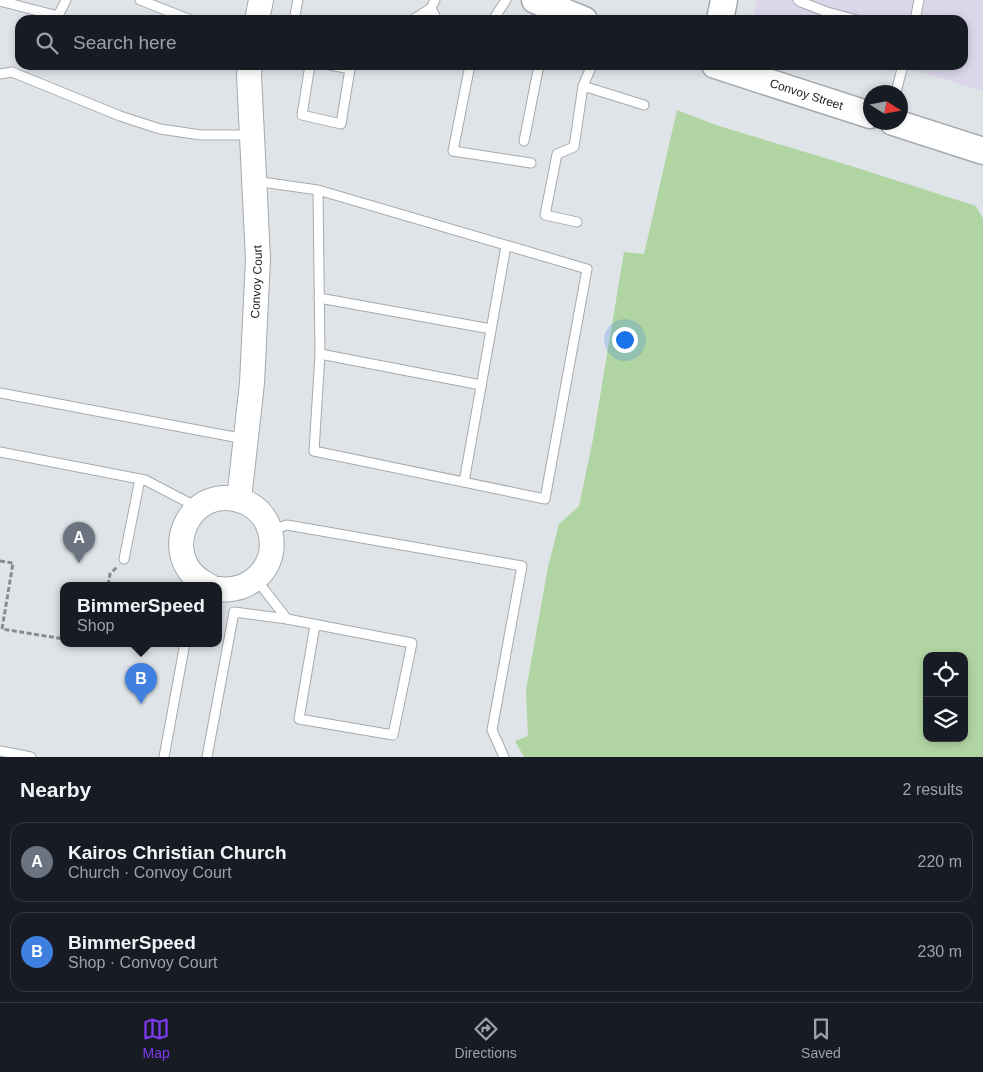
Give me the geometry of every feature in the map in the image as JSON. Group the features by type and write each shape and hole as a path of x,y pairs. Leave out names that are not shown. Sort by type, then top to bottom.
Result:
{"main road":[{"path":"535,0 558,15"},
{"path":"721,15 724,0"},
{"name":"Convoy Street","path":"730,70 863,113"},
{"path":"908,127 983,151"}],"street":[{"path":"258,15 261,0"},
{"name":"Convoy Court","path":"239,499 252,383 258,259 250,70"},
{"path":"203,582 189,570 182,556 181,540 185,525 197,507 214,499 239,499 252,506 263,516 270,530 272,543 270,557 256,579 243,587 228,590 222,589"}],"lane":[{"path":"58,15 66,0"},
{"path":"140,0 178,15"},
{"path":"295,15 298,0"},
{"path":"496,15 506,0"},
{"path":"798,0 838,15"},
{"path":"916,15 919,0"},
{"path":"0,1 54,15"},
{"path":"420,15 433,4"},
{"path":"309,70 302,115 340,124 350,70"},
{"path":"469,70 453,152 531,163"},
{"path":"524,141 538,70"},
{"path":"576,222 545,215 557,154 574,147 583,86 590,70"},
{"path":"898,85 902,70"},
{"path":"0,74 12,72 120,116 160,128 201,135 252,135"},
{"path":"583,86 644,104"},
{"path":"254,181 318,190 587,269 545,499 314,451 320,354 318,190"},
{"path":"464,482 506,246"},
{"path":"319,298 491,328"},
{"path":"320,354 481,386"},
{"path":"0,393 246,439"},
{"path":"0,452 145,480 197,507"},
{"path":"124,559 140,479"},
{"path":"270,530 287,525 522,566 492,730 504,757"},
{"path":"256,579 287,619"},
{"path":"207,757 234,612 287,619 412,643 393,735 299,719 315,625"},
{"path":"164,757 184,647"},
{"path":"0,751 31,757"}],"path":[{"path":"109,582 110,574 124,559"},
{"path":"0,560 13,563 2,629 60,638"}],"shaded area":[{"path":"757,0 983,0 983,91 914,70 968,70 968,15 754,15"}],"green space":[{"path":"677,110 719,126 976,206 983,219 983,757 524,757 515,741 528,736 526,690 548,567 559,524 579,506 593,439 624,252 644,254"}],"place":[{"name":"Kairos Christian Church","path":"79,563"},
{"name":"BimmerSpeed","path":"141,704"}]}
